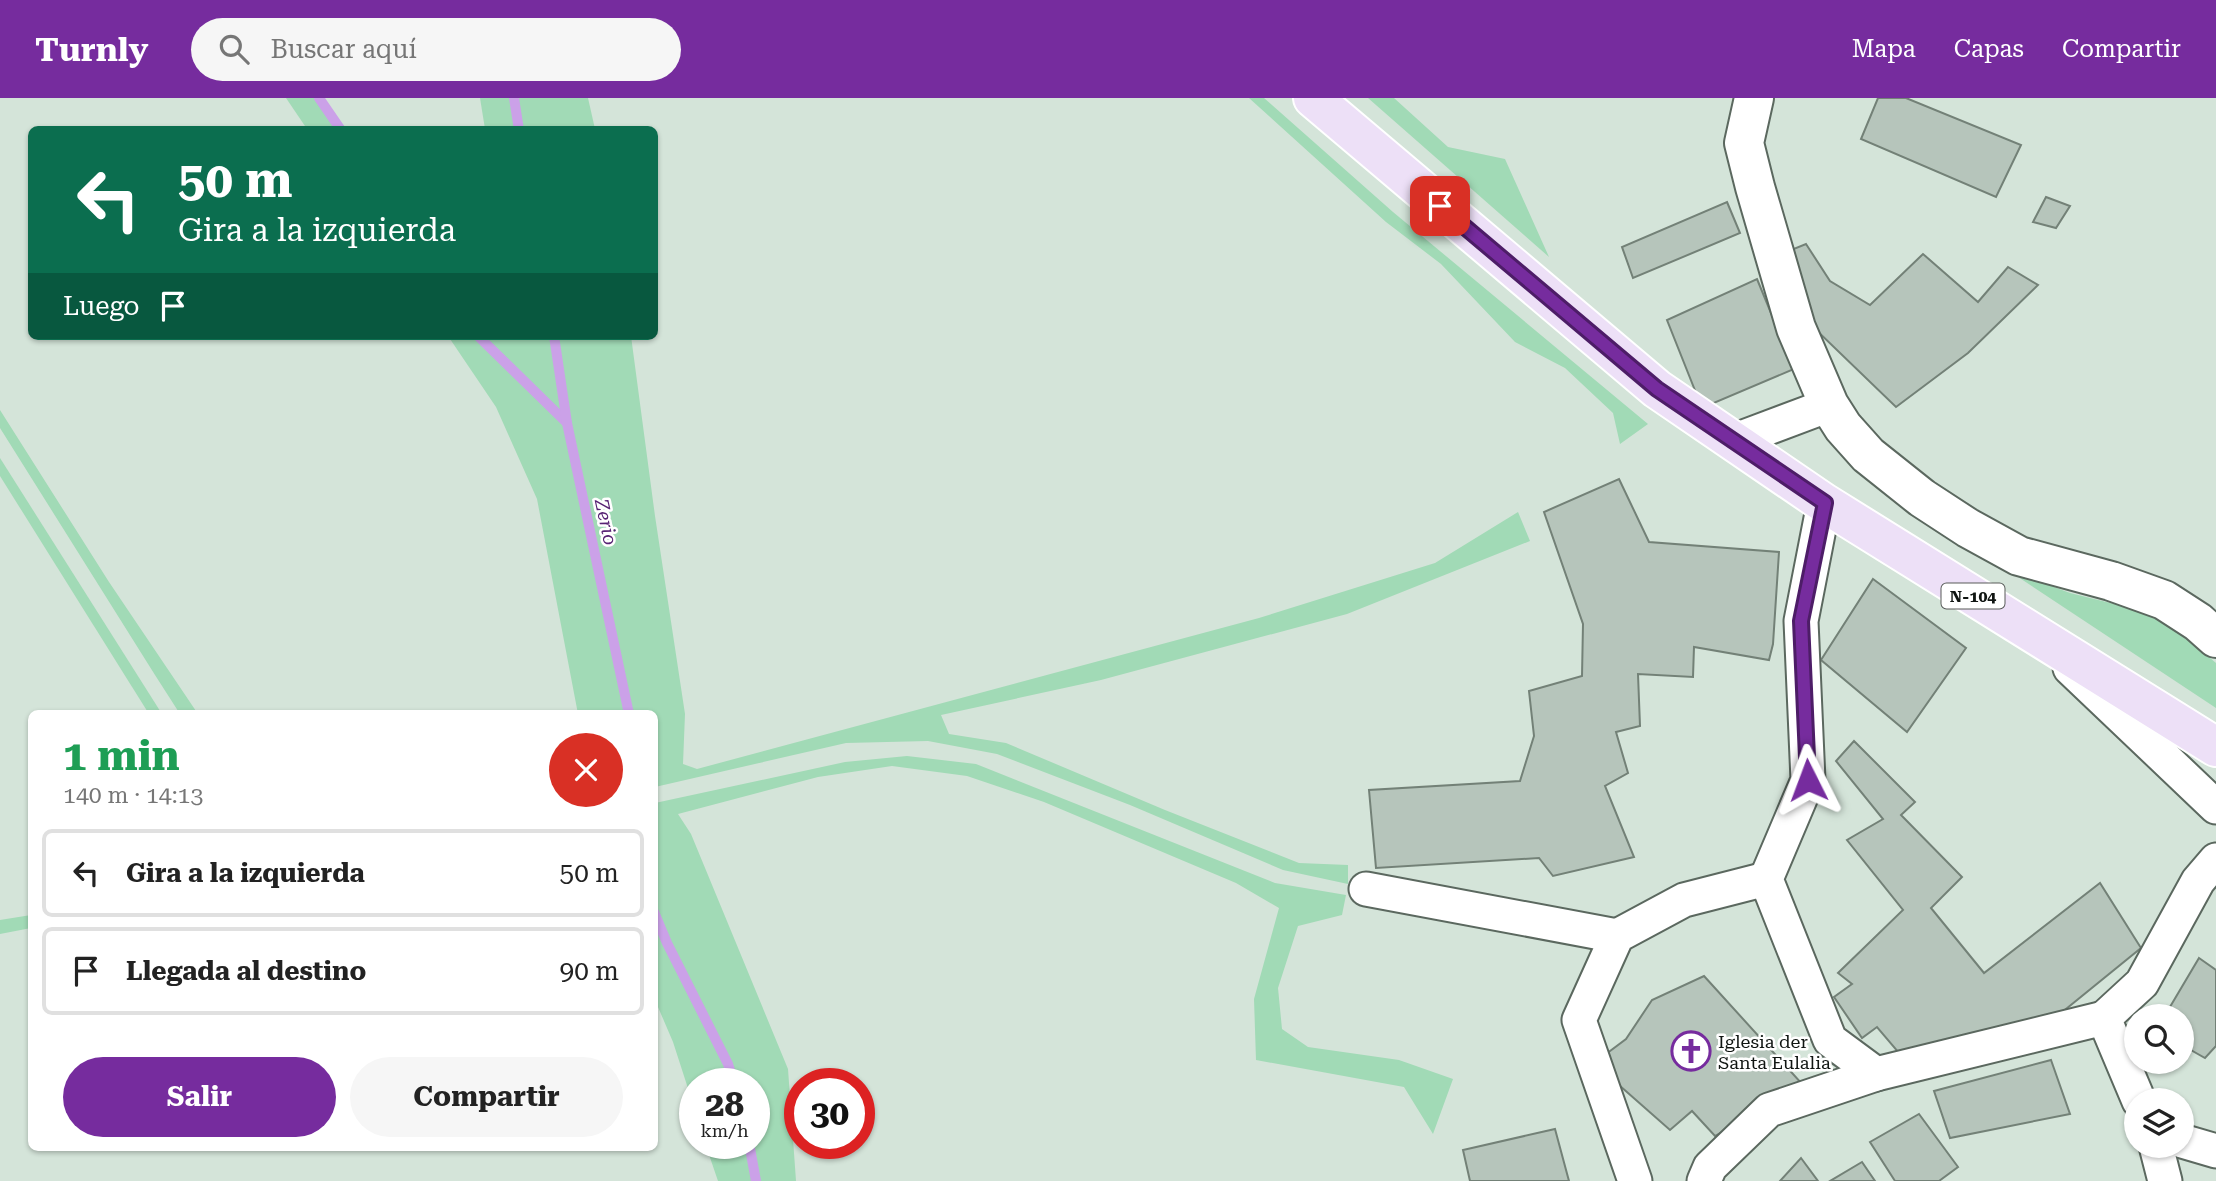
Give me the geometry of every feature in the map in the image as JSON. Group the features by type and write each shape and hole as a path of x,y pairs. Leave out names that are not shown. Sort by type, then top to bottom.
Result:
{"main road":[{"name":"N-104","path":"1313,98 1657,389 1825,503 2216,747"}],"street":[{"path":"1751,101 1744,143 1755,187 1796,328 1829,405 1843,427 1868,455 1922,498 1968,528 2019,556 2111,581 2164,600 2198,622 2216,638"},
{"path":"1734,441 1829,405"},
{"path":"1825,503 1801,621 1808,780 1766,879 1830,1040 1876,1074"},
{"path":"2035,635 2216,807"},
{"path":"1704,1181 1710,1167 1769,1110 1876,1074 2105,1018 2141,983 2198,881 2216,860"},
{"path":"1635,1181 1579,1020 1617,936 1684,900 1766,879"},
{"path":"1366,889 1617,936"},
{"path":"2105,1018 2134,1088"},
{"path":"2194,1145 2216,1151"},
{"path":"2159,1158 2165,1181"}],"green space":[{"path":"286,98 323,98 342,126 305,126"},
{"path":"480,98 588,98 594,126 485,126"},
{"path":"1249,98 1264,98 1393,212 1648,424 1620,444 1613,413 1565,368 1515,342 1441,264 1386,222"},
{"path":"1368,98 1394,98 1448,147 1505,159 1549,257"},
{"path":"451,340 632,340 685,714 683,764 697,769 1259,618 1435,563 1518,512 1530,541 1347,614 1101,680 941,715 949,734 1006,743 1299,863 1348,865 1348,884 1283,870 1130,805 997,754 928,741 846,743 658,786 658,710 577,710 537,499 496,407"},
{"path":"0,410 109,582 195,710 177,710 0,428"},
{"path":"0,458 159,710 146,710 0,476"},
{"path":"2006,569 2070,593 2159,615 2216,663 2216,708"},
{"path":"907,756 976,764 1275,883 1346,895 1342,915 1298,926 1278,988 1282,1029 1308,1047 1399,1060 1453,1079 1433,1134 1404,1087 1256,1060 1254,999 1279,908 1236,883 1044,802 967,776 892,766 818,777 678,814 691,834 788,1068 784,1068 784,1159 794,1159 796,1181 718,1181 710,1159 770,1159 770,1068 681,1068 658,1007 658,802 845,762"},
{"path":"28,915 28,929 0,934 0,920"}],"building":[{"path":"1878,98 1906,98 2021,145 1996,197 1861,139"},
{"path":"2046,197 2070,206 2056,228 2033,222"},
{"path":"1727,202 1740,233 1633,278 1622,247"},
{"path":"1806,244 1830,281 1870,305 1923,254 1978,302 2008,267 2038,285 1968,353 1896,407 1811,325 1791,250"},
{"path":"1757,279 1794,369 1702,408 1667,320"},
{"path":"1619,479 1649,542 1779,552 1773,644 1769,660 1694,647 1693,677 1638,674 1640,726 1616,732 1628,773 1605,786 1634,857 1553,876 1539,858 1376,868 1369,790 1520,781 1534,736 1529,691 1582,676 1583,624 1544,512"},
{"path":"1873,579 1966,648 1907,732 1821,660"},
{"path":"1854,741 1915,802 1901,815 1962,877 1931,908 1984,973 2100,883 2141,948 2034,1035 1910,1066 1877,1027 1862,1038 1834,997 1852,984 1838,973 1903,910 1847,840 1883,819 1836,761"},
{"path":"2199,958 2216,970 2216,1046 2205,1058 2194,1052 2194,1004 2172,1004"},
{"name":"Iglesia der Santa Eulalia","path":"1704,976 1803,1085 1715,1136 1692,1111 1670,1130 1594,1063 1626,1039 1652,1000"},
{"path":"2051,1060 2070,1114 1950,1138 1934,1091"},
{"path":"1919,1114 1958,1167 1939,1181 1895,1181 1870,1142"},
{"path":"1555,1129 1569,1181 1470,1181 1463,1150"},
{"path":"1801,1158 1818,1181 1780,1181"},
{"path":"1862,1162 1875,1181 1830,1181"}],"waterway":[{"path":"319,98 338,126"},
{"name":"Zerio","path":"514,98 518,126"},
{"path":"482,340 567,423"},
{"name":"Zerio","path":"555,340 567,423 628,710"},
{"name":"Zerio","path":"658,922 729,1068"},
{"name":"Zerio","path":"752,1159 756,1181"}],"place":[{"name":"Iglesia der Santa Eulalia","path":"1691,1051"}],"route":[{"path":"1440,206 1657,389 1825,503 1801,621 1808,780"}]}
